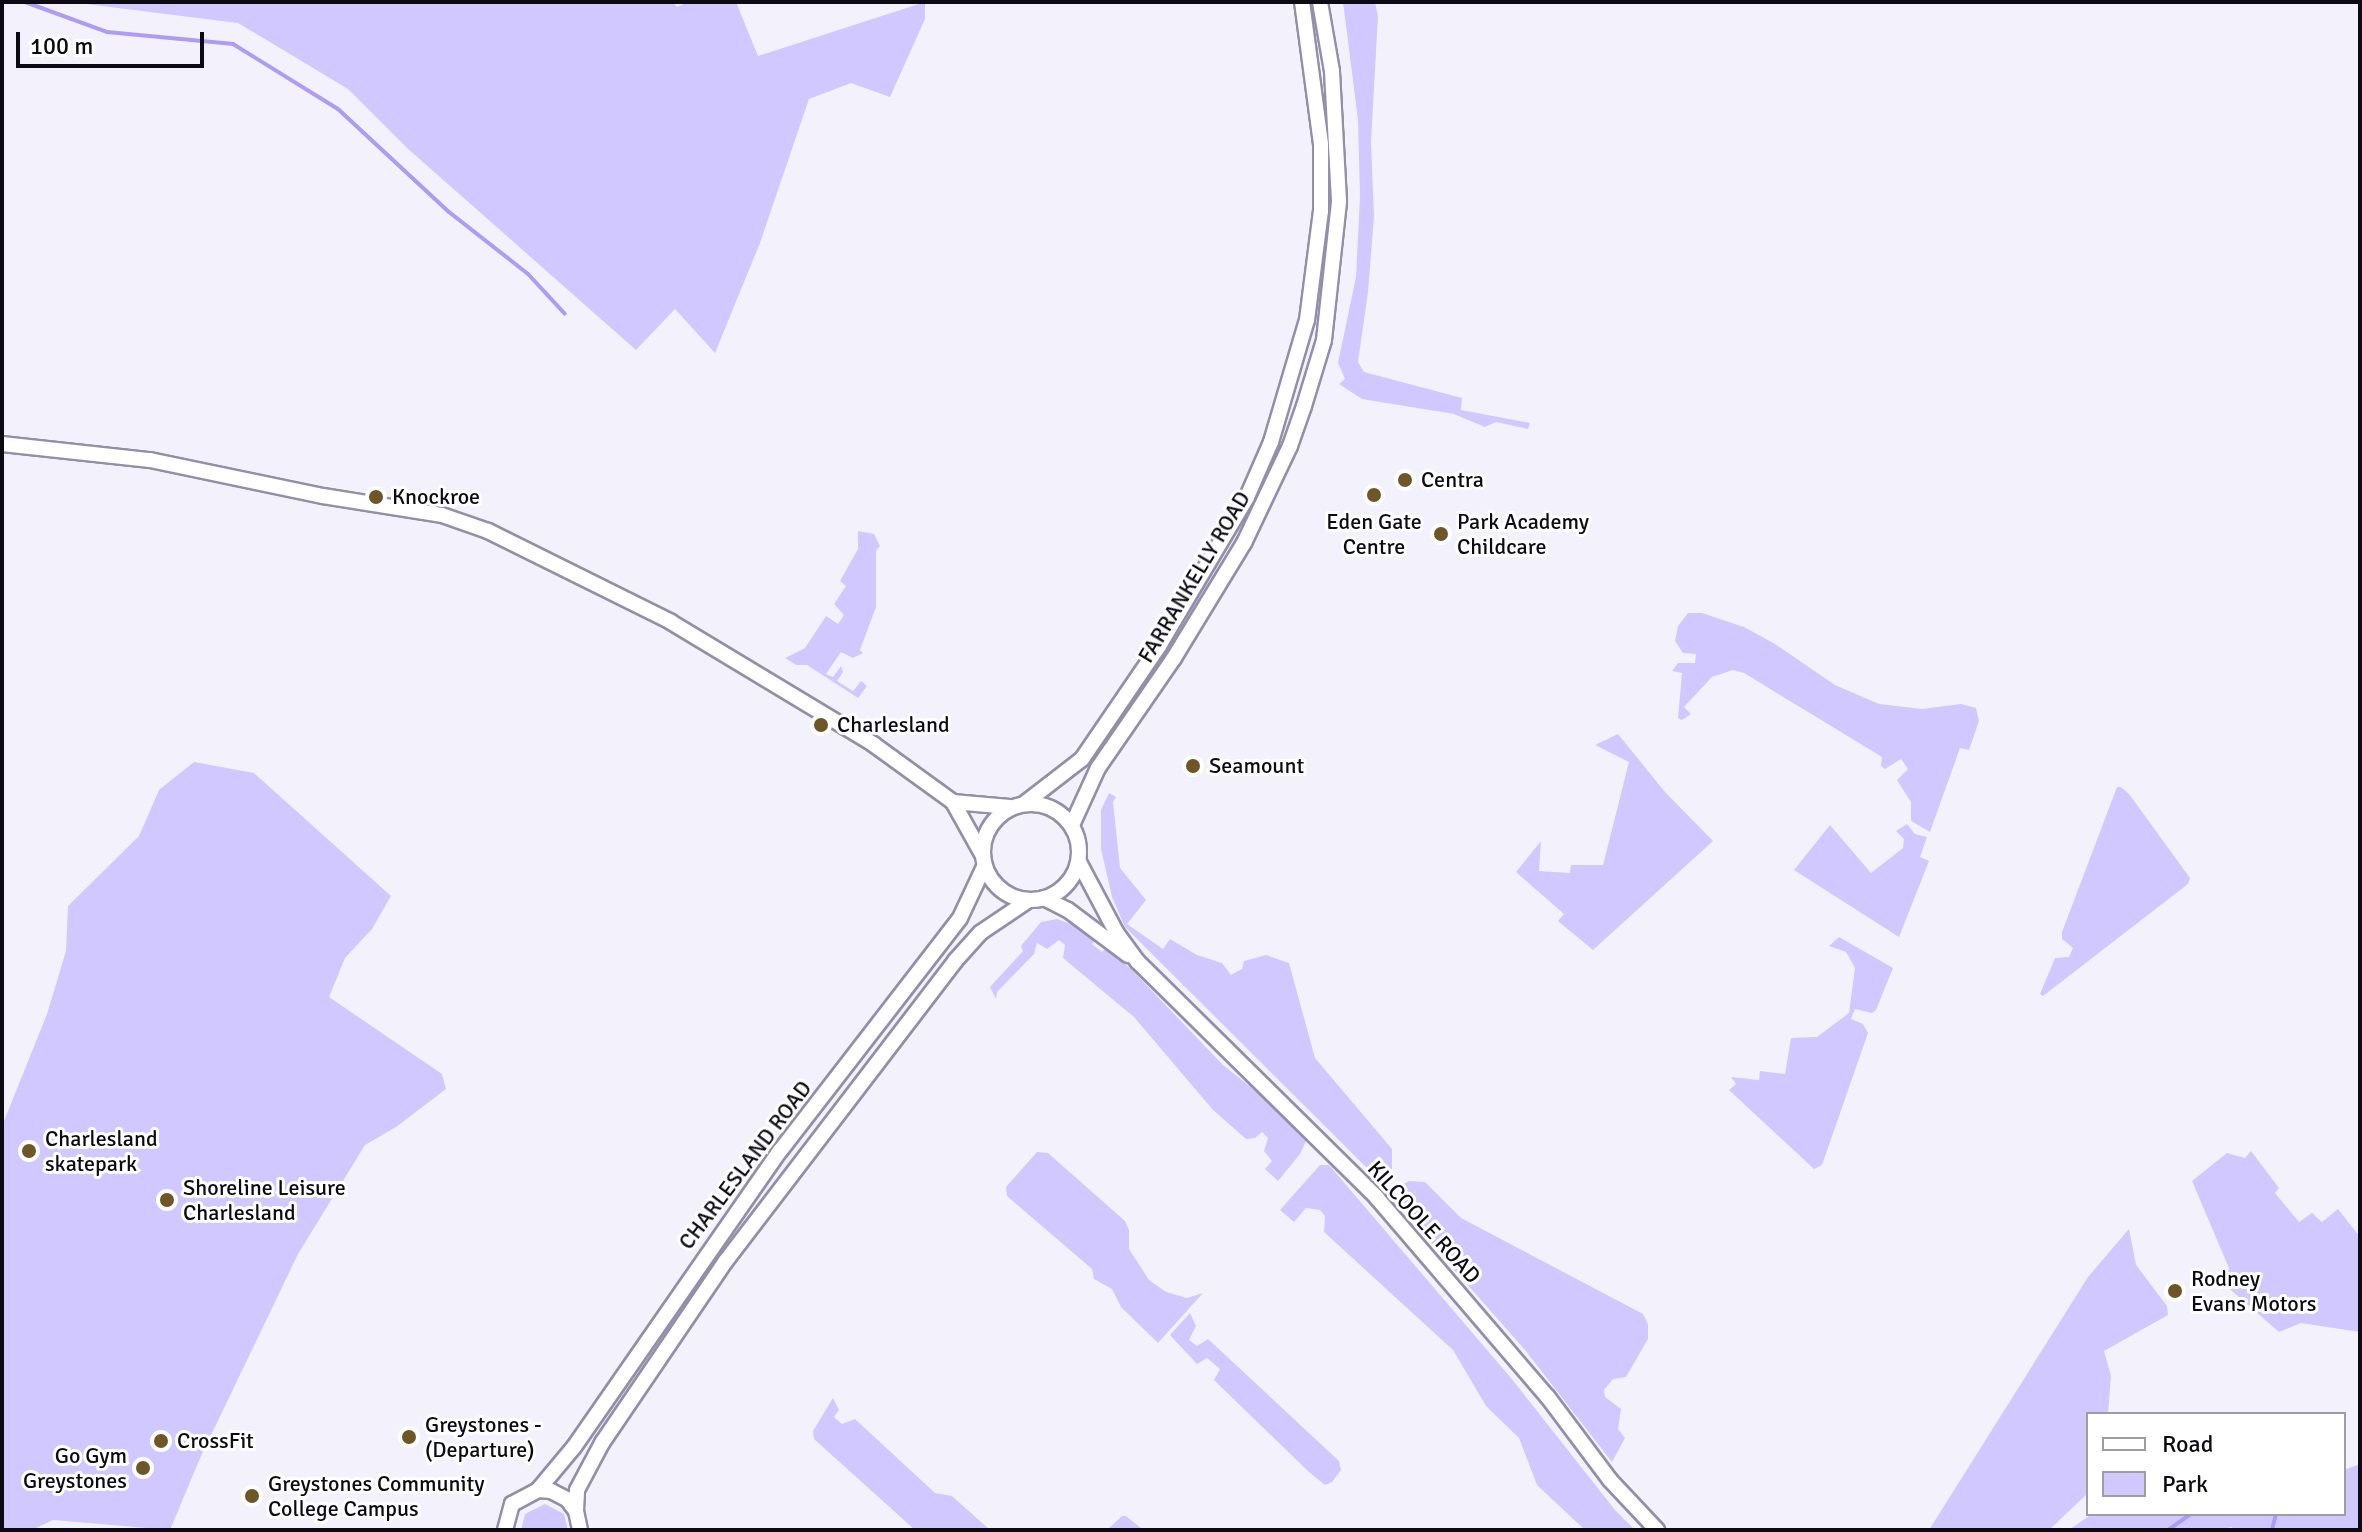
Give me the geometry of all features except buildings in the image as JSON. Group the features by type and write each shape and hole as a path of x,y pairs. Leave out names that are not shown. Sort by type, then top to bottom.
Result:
{"main road":[{"name":"FARRANKELLY ROAD","path":"1018,805 1082,759 1159,646 1247,497 1271,442 1307,320 1321,211 1321,144 1302,2"},
{"name":"FARRANKELLY ROAD","path":"1072,825 1098,768 1174,658 1244,543 1290,446 1324,340 1339,201 1332,71 1320,2"},
{"path":"2,444 150,460 323,496 442,515 488,531 671,622 873,744 953,802 1001,890 1068,910 1138,962"},
{"path":"953,802 1052,807 1072,825 1080,849 1079,862 1066,885 1036,899"},
{"path":"983,860 988,828 1018,805"},
{"name":"CHARLESLAND ROAD","path":"505,1530 512,1504 538,1490 574,1447 780,1151 954,926 983,860"},
{"path":"1079,862 1116,932 1138,962"},
{"name":"CHARLESLAND ROAD","path":"576,1511 577,1490 602,1443 725,1262 955,961 980,933 1036,899"},
{"name":"KILCOOLE ROAD","path":"1138,962 1377,1198 1547,1396 1610,1480 1657,1530"},
{"path":"538,1490 559,1494 576,1511 580,1530"}],"green space":[{"path":"70,2 673,2 677,7 688,2 736,2 758,56 925,2 925,19 890,97 851,83 809,99 760,243 715,353 675,309 636,350 407,148 348,89 238,23"},
{"path":"1343,2 1375,2 1378,16 1371,142 1374,216 1358,362 1364,372 1462,398 1461,410 1530,423 1528,429 1496,422 1485,427 1454,414 1362,399 1339,384 1345,379 1338,363 1356,277 1360,196 1358,120"},
{"path":"858,531 874,534 880,546 876,551 876,607 860,650 863,653 853,658 841,652 826,674 833,677 841,666 843,672 837,681 853,691 861,681 867,686 858,698 807,665 796,665 785,658 805,648 826,616 838,624 844,615 834,604 846,586 840,581 858,549"},
{"path":"1688,613 1702,613 1744,627 1835,685 1879,704 1922,709 1961,704 1976,708 1979,721 1969,750 1960,748 1930,832 1911,821 1911,802 1897,780 1908,769 1901,759 1885,769 1881,766 1882,757 1744,673 1733,670 1712,677 1684,707 1691,714 1682,720 1678,718 1682,673 1672,671 1678,663 1695,663 1696,654 1683,653 1675,641 1678,626"},
{"path":"1618,734 1665,792 1713,841 1593,950 1558,921 1564,914 1516,872 1541,841 1539,871 1570,873 1571,865 1603,865 1629,762 1595,745"},
{"name":"Shoreline Leisure Charlesland","path":"194,762 254,773 391,896 372,929 345,958 329,997 442,1074 446,1089 396,1127 365,1145 298,1254 201,1456 170,1530 53,1520 32,1530 2,1530 2,1126 47,1014 66,951 68,906 139,836 159,790"},
{"path":"2117,787 2129,794 2190,878 2188,884 2043,996 2040,994 2055,958 2069,957 2073,948 2062,939 2062,932"},
{"path":"1109,793 1116,797 1113,802 1120,868 1146,900 1127,924 1163,949 1170,939 1197,955 1222,963 1231,975 1242,969 1244,961 1266,955 1289,963 1315,1058 1392,1149 1392,1169 1382,1175 1372,1173 1125,927 1112,897 1101,849 1101,810"},
{"path":"1907,824 1915,834 1927,837 1920,857 1929,861 1899,937 1794,870 1830,825 1871,873 1903,848 1904,839 1896,831"},
{"path":"1057,919 1076,926 1096,940 1092,944 1102,952 1106,948 1131,969 1223,1065 1257,1092 1306,1141 1300,1154 1278,1181 1265,1169 1272,1161 1264,1151 1268,1138 1262,1132 1255,1138 1246,1139 1213,1110 1134,1017 1063,958 1065,945 1059,940 1047,949 1037,943 1034,954 997,992 996,999 990,987 1023,951 1021,946 1041,922"},
{"path":"1839,937 1893,968 1876,1010 1872,1013 1855,1009 1851,1019 1863,1024 1868,1033 1822,1165 1814,1169 1729,1090 1736,1084 1731,1077 1759,1080 1760,1071 1785,1074 1791,1038 1817,1037 1849,1013 1855,968 1846,952 1829,946"},
{"path":"2251,1151 2279,1188 2275,1193 2299,1222 2312,1213 2322,1222 2338,1209 2360,1237 2360,1332 2301,1323 2279,1332 2224,1284 2229,1268 2192,1181 2227,1153 2245,1158"},
{"path":"1037,1152 1048,1153 1125,1221 1129,1230 1129,1249 1149,1280 1166,1292 1187,1298 1203,1293 1158,1343 1121,1307 1112,1289 1094,1279 1092,1269 1007,1196 1006,1187"},
{"path":"1320,1165 1329,1165 1511,1378 1615,1510 1635,1530 1585,1530 1537,1485 1519,1438 1486,1406 1453,1350 1324,1232 1325,1216 1320,1210 1306,1208 1294,1222 1280,1210"},
{"path":"1409,1181 1425,1182 1461,1218 1643,1314 1648,1324 1648,1339 1626,1377 1613,1379 1604,1390 1605,1397 1621,1409 1618,1429 1625,1438 1612,1462 1525,1350 1437,1250 1403,1205 1397,1193 1398,1187"},
{"path":"2129,1229 2136,1265 2167,1306 2168,1315 2104,1351 2111,1376 2108,1412 2086,1412 2086,1495 2049,1530 1929,1530 2088,1277"},
{"path":"1190,1313 1196,1326 1189,1340 1197,1346 1208,1339 1339,1461 1341,1470 1332,1482 1325,1485 1309,1472 1214,1380 1220,1369 1207,1358 1197,1364 1170,1335"},
{"path":"833,1398 839,1410 834,1417 842,1424 855,1419 935,1493 952,1496 990,1530 915,1530 814,1439 813,1431"},
{"path":"2360,1464 2360,1530 2234,1530 2231,1527 2223,1530 2069,1530 2089,1516 2346,1516 2346,1469"},
{"path":"545,1504 564,1514 568,1530 521,1530 525,1514"},
{"path":"1126,1516 1143,1530 1107,1530"}],"waterway":[{"path":"25,2 107,32 233,44 338,109 449,212 528,274 565,314"},
{"path":"2168,1530 2188,1516"},
{"path":"2272,1530 2276,1516"}],"place":[{"name":"Centra","path":"1405,480"},
{"name":"Eden Gate Centre","path":"1374,495"},
{"name":"Knockroe","path":"376,497"},
{"name":"Park Academy Childcare","path":"1441,534"},
{"name":"Charlesland","path":"821,725"},
{"name":"Seamount","path":"1193,766"},
{"name":"Charlesland skatepark","path":"29,1151"},
{"name":"Shoreline Leisure Charlesland","path":"167,1200"},
{"name":"Rodney Evans Motors","path":"2175,1291"},
{"name":"Greystones - (Departure)","path":"409,1437"},
{"name":"CrossFit","path":"161,1441"},
{"name":"Go Gym Greystones","path":"143,1468"},
{"name":"Greystones Community College Campus","path":"252,1496"}]}
